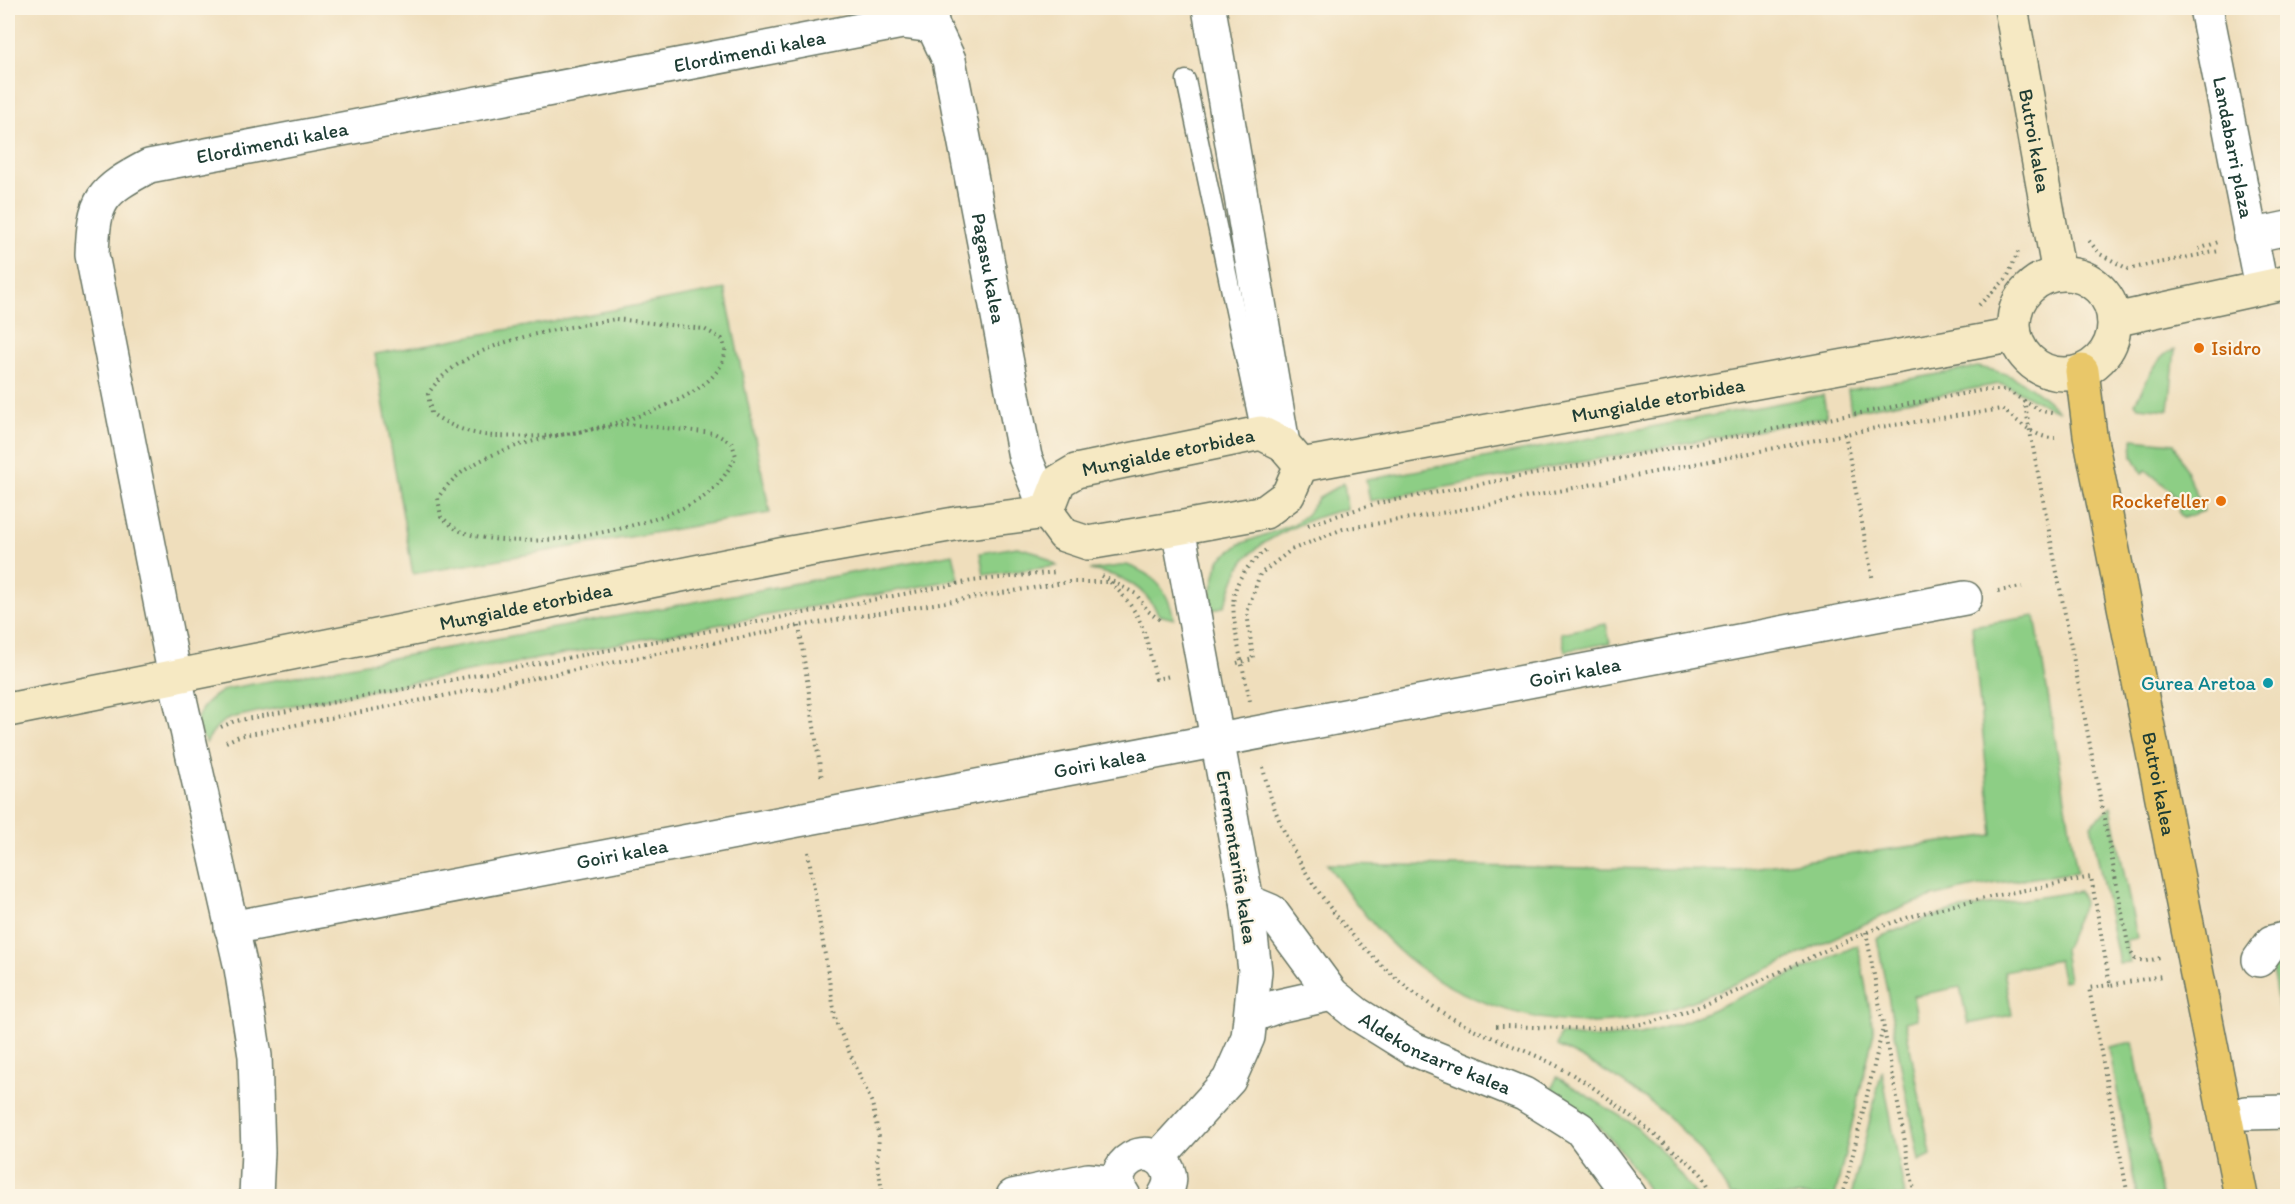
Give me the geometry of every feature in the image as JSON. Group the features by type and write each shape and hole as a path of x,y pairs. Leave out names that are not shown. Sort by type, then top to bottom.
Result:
{"main road":[{"name":"Butroi kalea","path":"2082,371 2090,435 2241,1197"}],"street":[{"path":"1047,512 1064,535 1088,543 1265,512 1288,495 1209,8"},
{"name":"Butroi kalea","path":"2011,8 2059,274"},
{"name":"Landabarri plaza","path":"2206,8 2251,240 2274,285"},
{"name":"Pagasu kalea","path":"931,17 950,60 1025,457 1047,512"},
{"name":"Elordimendi kalea","path":"256,1197 258,1152 255,1056 241,968 176,677 92,255 94,220 102,198 118,182 149,166 931,17"},
{"path":"2251,240 2288,228"},
{"path":"2059,274 2075,275 2089,281 2102,291 2110,305 2114,320 2113,336 2107,350 2097,363 2082,371 2066,375 2048,372 2033,364 2021,351 2015,335 2014,318 2024,295 2042,278 2059,274"},
{"path":"2114,320 2274,285"},
{"name":"Mungialde etorbidea","path":"8,710 785,555 960,523 1047,512 1059,481 1076,471 1282,447 2015,335"},
{"name":"Errementariñe kalea","path":"1158,1158 1229,1080 1248,1037 1255,971 1247,901 1178,528"},
{"name":"Goiri kalea","path":"231,928 1965,598"},
{"name":"Aldekonzarre kalea","path":"1247,901 1271,911 1332,994 1357,1014 1413,1049 1524,1094 1580,1130 1630,1197"},
{"path":"2259,960 2272,942 2288,938"},
{"path":"1251,1016 1278,1006 1332,994"},
{"path":"2246,1113 2288,1112"},
{"path":"1013,1197 1088,1180 1121,1190 1121,1167 1127,1160 1142,1153 1158,1158 1164,1164 1170,1181 1164,1197"}],"lane":[{"path":"1186,80 1282,447"}],"path":[{"path":"2084,232 2100,255 2128,269 2251,240"},
{"path":"1970,309 1980,305 2007,278 2019,244"},
{"path":"571,433 515,446 477,463 448,483 438,498 441,517 459,530 503,540 580,538 645,521 698,500 726,476 736,456 732,443 714,433 626,424 571,433 493,436 449,426 431,413 428,394 438,379 467,359 505,342 561,329 616,319 704,329 722,339 726,352 716,372 688,396 635,418 571,433"},
{"path":"2024,400 2129,949 2135,959 2146,961 2170,956"},
{"path":"220,751 223,743 239,736 799,626 1069,582 1110,582 1131,603 1142,622 1156,679 1253,659 1248,612 1260,574 1291,550 1343,530 1478,507 1845,434 2002,409 2029,429 2047,438 2090,435"},
{"path":"1845,434 1879,614"},
{"path":"220,728 234,721 972,581 1063,572"},
{"path":"1097,574 1118,582 1136,594 1148,611 1161,620 1167,621"},
{"path":"799,626 836,1022 872,1103 879,1137 877,1161 883,1197"},
{"path":"1496,1026 1597,1030 1654,1021 1694,1007 1866,932 1926,911 2091,877 2110,985"},
{"path":"1866,932 1916,1197"},
{"path":"2128,1197 2089,988 2165,975"},
{"path":"1843,1197 1884,1026"}],"green space":[{"path":"725,289 770,513 413,574 375,354"},
{"path":"2175,349 2169,410 2138,407 2135,403 2156,364 2168,352"},
{"path":"1978,367 2013,377 2040,394 2059,411 2015,389 1999,384 1851,411 1848,390"},
{"path":"1823,395 1827,417 1370,501 1366,480"},
{"path":"2132,439 2174,443 2204,511 2183,518 2178,511 2181,508 2170,490 2146,470 2142,473 2133,456"},
{"path":"1344,483 1347,509 1304,523 1259,547 1240,567 1224,606 1212,611 1210,597 1219,560 1240,544 1294,524 1308,513 1319,497"},
{"path":"1017,547 1036,552 1057,566 984,575 980,553"},
{"path":"953,554 959,579 257,712 221,723 206,743 195,723 200,711 207,703 226,689"},
{"path":"1127,565 1146,574 1159,585 1168,600 1174,619 1159,615 1146,596 1131,584 1112,575 1090,570"},
{"path":"2035,616 2077,872 1993,884 1932,897 1847,931 1752,976 1686,1003 1622,1021 1589,1023 1523,1014 1491,1005 1460,992 1432,976 1406,957 1384,936 1327,864 1737,870 1993,835 1972,626"},
{"path":"1606,624 1610,643 1565,651 1561,633"},
{"path":"2111,807 2137,938 2126,940 2130,962 2119,963 2091,825"},
{"path":"2079,891 2084,902 2064,950 2069,980 2063,981 2058,960 2004,971 2012,1015 1968,1024 1960,987 1913,996 1917,1019 1905,1022 1931,1155 1919,1161 1877,938 1928,918 1957,910"},
{"path":"1858,945 1874,1032 1835,1196 1731,1196 1709,1162 1675,1123 1618,1079 1557,1046 1560,1034 1594,1038 1641,1034 1686,1021"},
{"path":"2287,948 2287,1056 2269,952"},
{"path":"2133,1042 2161,1196 2137,1196 2109,1047"},
{"path":"1882,1071 1905,1196 1851,1196"},
{"path":"1557,1077 1633,1124 1665,1155 1696,1196 1651,1196 1624,1155 1599,1127 1581,1111 1550,1092"}],"place":[{"name":"Isidro","path":"2199,348"},
{"name":"Rockefeller","path":"2221,501"},
{"name":"Gurea Aretoa","path":"2268,683"}]}
